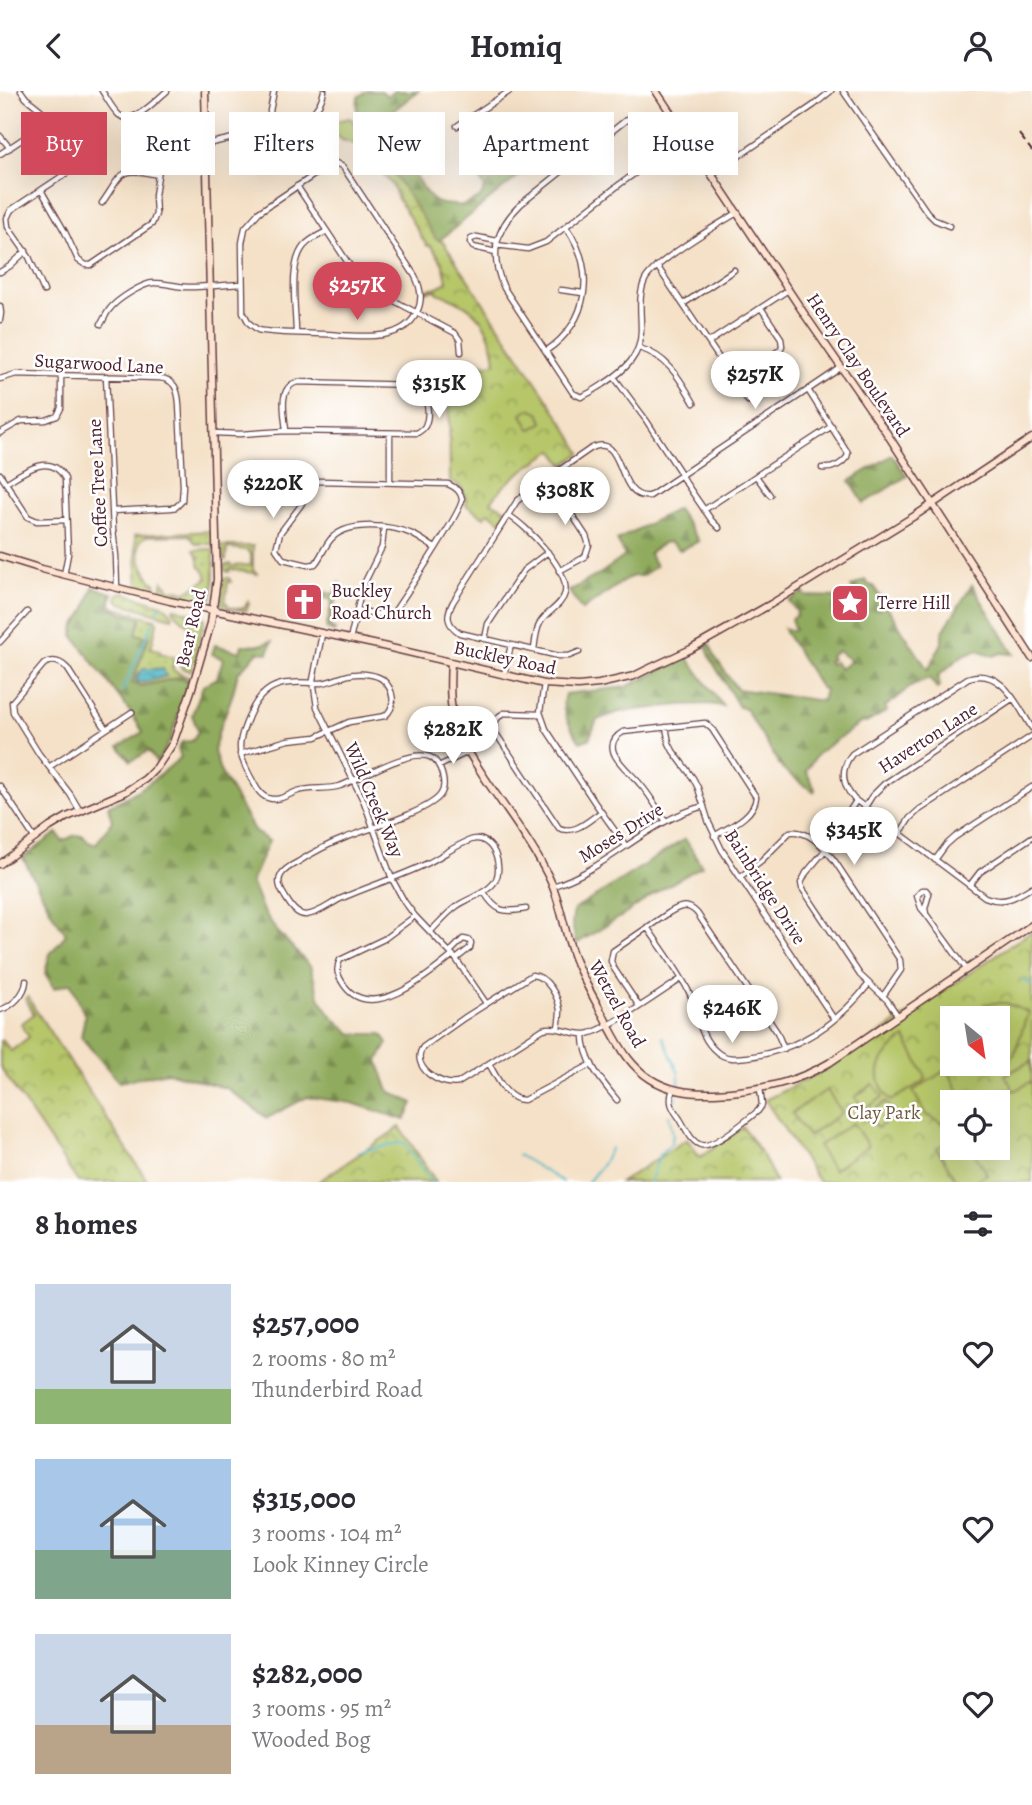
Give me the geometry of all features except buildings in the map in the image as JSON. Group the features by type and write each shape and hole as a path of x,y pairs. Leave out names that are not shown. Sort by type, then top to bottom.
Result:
{"main road":[{"name":"Bear Road","path":"205,91 206,112"},
{"name":"Henry Clay Boulevard","path":"656,91 670,112"},
{"name":"Bear Road","path":"0,864 50,827 134,786 153,771 173,743 184,715 208,635 218,579 207,175"},
{"name":"Henry Clay Boulevard","path":"711,175 842,367 1032,659"},
{"name":"Buckley Road","path":"0,556 64,575 213,611 544,684 599,684 648,670 744,619 932,504 1032,438"},
{"name":"Wetzel Road","path":"451,663 452,710 456,727 468,752 537,856 553,886 574,958 621,1048 632,1063 655,1081 673,1089 704,1094 789,1082 817,1070 1032,925"}],"street":[{"path":"21,91 43,112"},
{"path":"102,91 116,112 128,118 138,115 167,91"},
{"path":"270,112 274,91"},
{"path":"313,112 318,107 324,91"},
{"path":"457,125 510,91"},
{"path":"738,157 831,91"},
{"path":"843,91 927,212 935,220 949,226"},
{"path":"628,120 521,204 504,224 497,243 497,269 504,288 573,393 584,397 628,365 639,348 641,339 642,291 648,276 657,265 737,213"},
{"path":"0,136 10,148"},
{"path":"0,154 21,141"},
{"path":"336,163 343,167 415,276 421,293 418,312 406,327 386,335 296,333 258,330 251,326 243,312 242,284 242,243 245,228 259,212 336,163"},
{"path":"44,291 36,268 8,227 6,218 11,210 64,175"},
{"path":"102,203 122,175"},
{"path":"41,190 78,260 91,265 152,224 156,214 158,175"},
{"path":"496,252 470,244 474,237 520,249 538,247 632,175"},
{"path":"298,186 358,278 372,289 455,333 460,340 461,352"},
{"path":"545,351 564,337 578,313 583,293 581,253 566,227"},
{"path":"296,333 297,258 305,245 327,231"},
{"path":"0,272 26,251"},
{"path":"657,265 747,401"},
{"path":"683,304 734,270"},
{"path":"101,324 114,305 147,284 180,287 242,284"},
{"path":"561,290 583,293"},
{"path":"709,342 788,290"},
{"path":"0,306 0,320"},
{"path":"734,380 782,347 781,338 761,307"},
{"path":"639,348 666,362 694,403"},
{"path":"579,652 564,657 460,633 451,626 447,616 453,601 517,501 590,449 602,445 610,448 614,454 632,491 636,495 650,496 842,367"},
{"name":"Sugarwood Lane","path":"0,379 16,374 168,379 173,382 178,392 181,425 183,497 180,503 172,508 112,511"},
{"path":"0,433 21,421 57,417 61,408 61,375"},
{"name":"Coffee Tree Lane","path":"106,376 117,587"},
{"path":"614,377 719,528"},
{"path":"214,433 417,433 425,427 426,398 419,387 414,386 292,383 284,395 286,431"},
{"path":"808,390 846,448 848,457 831,469 822,468"},
{"path":"704,510 832,426"},
{"path":"390,433 390,482"},
{"path":"6,483 36,466 57,467 61,471 65,479 68,554 64,575"},
{"path":"0,474 32,519 66,520"},
{"path":"757,475 770,495"},
{"path":"548,478 586,536 589,545 585,557 559,571"},
{"path":"357,610 391,615 435,548 461,506 460,494 455,487 448,484 311,483 301,505 280,533 276,549 283,559 315,564 326,545 339,532 354,527 384,528 409,533 435,548"},
{"path":"508,515 538,539 564,581 565,593 540,622 534,650"},
{"path":"351,640 364,583 382,547 384,528"},
{"path":"485,639 488,624 524,570 548,552"},
{"path":"0,642 27,612"},
{"name":"Wild Creek Way","path":"322,634 313,683 317,707 354,780 392,879 415,916 453,955 486,1003"},
{"path":"504,675 511,645"},
{"path":"80,811 13,712 12,702 44,664 54,661 64,665 106,729"},
{"path":"240,754 288,740 316,737 349,722 385,716 393,706 392,694 384,681 372,675 354,674 331,682 282,684 267,690 259,697 249,715 240,741 240,754 259,791 267,798 278,799 296,791 334,787 380,767 422,756 431,757 439,766 444,782 437,800 403,817 342,839 307,856 286,869 281,875 279,885 293,909 305,915 428,863 470,840 481,839 493,851 499,866 495,883 484,892 458,905 430,932"},
{"path":"1032,728 1001,683 982,675 975,676 852,754 845,766 844,780 848,793 856,801 985,897 1003,901 1015,898 1032,887"},
{"path":"544,684 540,714 546,729 626,846"},
{"name":"Haverton Lane","path":"864,807 884,784 1013,699"},
{"path":"49,767 131,712"},
{"path":"540,714 504,713 495,720 495,732 559,828 575,829 601,812"},
{"path":"665,820 617,758 612,748 615,739 623,732 701,723 708,725 753,791 756,801 745,815 714,836"},
{"name":"Bainbridge Drive","path":"666,727 669,743 694,778 714,836 834,1019"},
{"path":"900,833 919,810 1032,736"},
{"path":"439,766 468,752"},
{"path":"0,786 2,795 35,839"},
{"path":"935,860 955,837 1032,787"},
{"path":"856,801 837,836 806,873 801,883 860,975 883,996 898,1016"},
{"name":"Moses Drive","path":"553,886 586,872 665,820 704,806"},
{"path":"740,877 762,860 786,834 795,831 805,834 826,850 901,960 901,970 883,996"},
{"path":"970,885 980,872 1032,837"},
{"path":"926,915 929,894 922,890 917,896 918,902 926,915 967,970"},
{"path":"484,892 499,910 526,909"},
{"path":"639,1006 613,967 611,956 616,947 679,907 688,906 694,909 758,1003 777,1032 784,1049"},
{"path":"415,916 384,939 340,960 338,976 348,991 368,999 391,996 417,983 453,955"},
{"path":"647,927 692,998 700,1028 724,1057 766,1054 809,1037 854,1003 868,985"},
{"path":"558,1028 559,1007 546,981 539,975 529,976 423,1047 419,1062 425,1070 450,1084 467,1079 543,1029 558,1028 584,1034 592,1033 681,979"},
{"path":"0,1010 21,995 26,981"},
{"path":"584,1034 585,1051 617,1100"},
{"path":"488,1064 509,1094 517,1100 524,1100 592,1064"},
{"path":"673,1089 670,1098 672,1108 692,1138 706,1146 758,1111 762,1105 760,1088"}],"green space":[{"path":"367,91 382,91 387,96 394,91 418,91 392,112 357,112 358,97"},
{"path":"350,118 353,122 353,143 339,137 339,120"},
{"path":"384,175 395,175 436,239 443,242 581,453 564,465 553,450 512,479 491,502 508,511 501,521 488,512 484,517 466,505 462,490 450,481 449,392 437,367 495,363 490,337 479,317 461,303 437,293 437,290 423,292 447,282 443,266 440,258 427,246 392,184"},
{"path":"390,175 415,175 428,195 438,203 462,206 480,198 485,188 481,181 485,175 520,175 436,243"},
{"path":"530,409 539,413 543,422 532,429 522,414"},
{"path":"892,455 907,476 864,503 850,481"},
{"path":"677,509 699,541 680,550 670,542 663,543 649,553 656,566 642,576 628,578 582,610 569,591 625,556 617,540"},
{"path":"212,531 213,544 196,544 189,535 147,536 140,541 141,562 156,585 152,592 138,588 135,535"},
{"path":"222,546 253,546 253,570 258,574 230,569 229,572 225,571 223,566 231,564 251,565 251,554 247,550 227,548 225,560"},
{"path":"212,549 214,584 210,601 206,603 160,593 163,581 170,590 184,593 207,579 194,550"},
{"path":"225,578 229,578 231,582 228,582 225,603 229,607 241,609 248,601 246,611 226,608 221,605"},
{"path":"865,580 874,587 928,670 942,643 942,633 972,585 1014,654 1001,653 994,656 977,650 963,655 938,676 940,686 937,688 929,678 912,685 885,707 887,711 866,723 862,722 818,753 806,771 814,792 783,770 745,708 739,707 706,646 710,644 715,657 737,689 822,701 825,690 820,687 785,632 784,628 795,630 791,619 797,612 789,601 803,592 806,596 838,597 846,607 858,597 851,587","holes":["838,651 851,661 840,669 835,662 830,664 828,661 832,659 830,656"]},
{"path":"340,582 330,628 335,630 334,632 326,629 332,600 302,591 302,588 334,594"},
{"path":"93,587 111,593 109,607 141,618 136,634 149,637 132,683 142,686 182,677 189,682 170,741 157,763 149,751 131,761 119,747 143,732 73,635"},
{"path":"122,592 165,606 173,616 172,618 120,603 117,599"},
{"path":"113,593 113,607 155,619 157,623 151,648 174,657 174,671 188,677 189,682 182,677 142,686 132,682 140,618 109,607","holes":["146,669 163,669 166,676 137,682 140,672"]},
{"path":"174,608 203,616 205,619 190,671 182,669 180,663 182,657 191,653 195,635 176,614"},
{"path":"272,641 268,653 258,652 238,673 214,751 220,771 255,832 269,841 251,882 262,909 277,931 310,966 320,999 333,1017 352,1034 382,1034 388,1043 378,1061 389,1091 413,1103 405,1120 352,1103 307,1097 267,1118 226,1088 167,1072 119,1082 81,1037 85,1016 71,983 54,988 45,973 50,954 66,934 23,858 57,833 63,841 82,835 89,842 96,844 112,821 108,806 138,790 172,765 181,757 178,749 182,742 192,741 198,731 192,715 203,686 217,678 223,659 212,654 215,645 240,652 242,645 260,645"},
{"path":"687,657 723,706 679,705 619,712 597,720 589,739 580,742 565,713 565,694 626,687"},
{"path":"685,839 702,866 576,944 572,923 574,910"},
{"name":"Clay Park","path":"1032,931 1032,1182 819,1182 765,1100 827,1069"},
{"path":"28,997 148,1182 78,1182 0,1067 0,1041 11,1051 29,1037 21,1024 34,1014 25,999"},
{"path":"1006,1003 1028,1012 1014,1055 1010,1057 1010,1006 983,1006"},
{"path":"905,1038 926,1077 924,1081 891,1101 880,1083 880,1067 889,1052"},
{"path":"1031,1061 1032,1081 1014,1091 1006,1076 1010,1076 1010,1072"},
{"path":"940,1074 940,1076 951,1076 957,1090 940,1090 940,1122 926,1115 913,1091"},
{"path":"873,1084 883,1097 864,1110 855,1097"},
{"path":"827,1090 842,1113 808,1136 792,1113"},
{"path":"886,1102 896,1115 877,1128 868,1115"},
{"path":"853,1123 868,1146 833,1170 818,1146"},
{"path":"400,1127 436,1182 318,1182"},
{"path":"743,1127 776,1182 621,1182 687,1139 700,1157"},
{"path":"944,1160 978,1160 987,1174 973,1182 957,1182"}],"water":[{"path":"145,669 163,669 166,676 137,682 140,672"}],"waterway":[{"path":"157,612 160,606"},
{"path":"122,692 153,622"},
{"path":"1022,980 1032,984"},
{"path":"663,1037 679,1074 679,1088"},
{"path":"675,1100 677,1094"},
{"path":"650,1182 660,1154 671,1144 673,1135 669,1115"},
{"path":"357,1152 404,1142 431,1182"},
{"path":"588,1182 611,1148"},
{"path":"518,1155 563,1182"}],"railway":[{"path":"1019,134 1032,151"}],"place":[{"name":"Buckley Road Church","path":"304,602"},
{"name":"Terre Hill","path":"850,603"}]}
